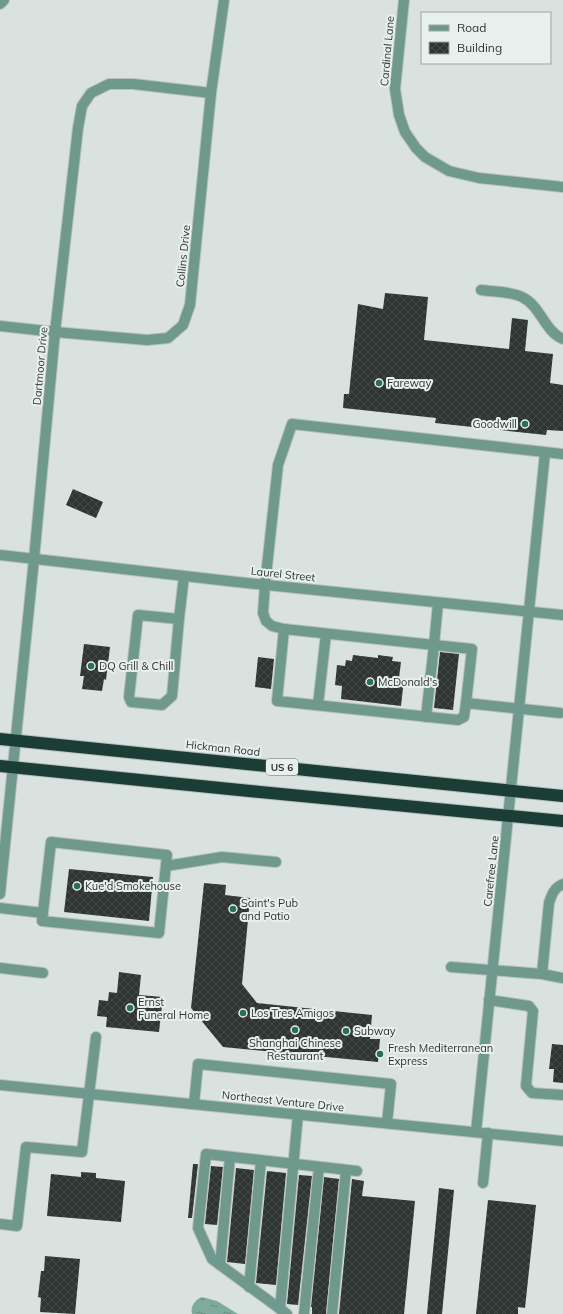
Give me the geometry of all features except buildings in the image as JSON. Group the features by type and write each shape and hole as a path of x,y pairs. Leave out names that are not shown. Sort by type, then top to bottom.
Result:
{"highway":[{"name":"Hickman Road","path":"0,739 563,796"},
{"path":"0,766 563,821"}],"street":[{"path":"0,4 4,0"},
{"name":"Collins Drive","path":"0,326 147,340 168,338 183,325 190,305 211,93 224,0"},
{"name":"Cardinal Lane","path":"404,0 395,89 399,115 405,132 416,148 425,157 449,171 479,178 563,187"},
{"name":"Dartmoor Drive","path":"0,894 34,560 55,332 78,128 82,106 91,93 108,84 133,84 211,93"},
{"path":"481,290 522,296 536,308 553,333 563,339"},
{"path":"284,629 277,701 458,720 464,716 472,649 284,629 272,626 266,621 264,613 265,585 278,465 292,424 563,454"},
{"name":"Carefree Lane","path":"476,1132 509,815 510,791 528,612 546,452"},
{"name":"Laurel Street","path":"0,555 265,585 563,615"},
{"path":"179,619 138,615 129,697 131,702 162,705 172,696 184,576"},
{"path":"426,717 438,603"},
{"path":"318,705 326,634"},
{"path":"466,703 560,713"},
{"path":"51,842 167,855 159,933 42,921 43,913 51,842"},
{"path":"166,866 222,856 276,862"},
{"path":"542,974 549,903 552,893 563,884"},
{"path":"0,908 43,913"},
{"path":"451,966 542,974 563,978"},
{"path":"0,968 43,973"},
{"path":"489,1000 529,1006 533,1011 526,1086 532,1093 563,1096"},
{"path":"0,1224 17,1226 26,1146 82,1152 96,1037"},
{"path":"194,1104 198,1064 391,1084 387,1123"},
{"name":"Northeast Venture Drive","path":"0,1085 563,1141"},
{"path":"283,1311 298,1114"},
{"path":"483,1183 488,1133"},
{"path":"283,1311 212,1259 198,1228 206,1154 357,1171"},
{"path":"220,1265 230,1157"},
{"path":"249,1287 261,1161"},
{"path":"304,1314 319,1167"},
{"path":"332,1314 346,1170"}],"water":[{"path":"202,1297 217,1301 238,1314 192,1314 194,1304"}],"place":[{"name":"Fareway","path":"379,383"},
{"name":"Goodwill","path":"525,424"},
{"name":"DQ Grill & Chill","path":"91,666"},
{"name":"McDonald's","path":"370,682"},
{"name":"Kue'd Smokehouse","path":"77,886"},
{"name":"Saint's Pub and Patio","path":"233,909"},
{"name":"Ernst Funeral Home","path":"130,1008"},
{"name":"Los Tres Amigos","path":"243,1013"},
{"name":"Shanghai Chinese Restaurant","path":"295,1030"},
{"name":"Subway","path":"346,1031"},
{"name":"Fresh Mediterranean Express","path":"380,1054"}]}
